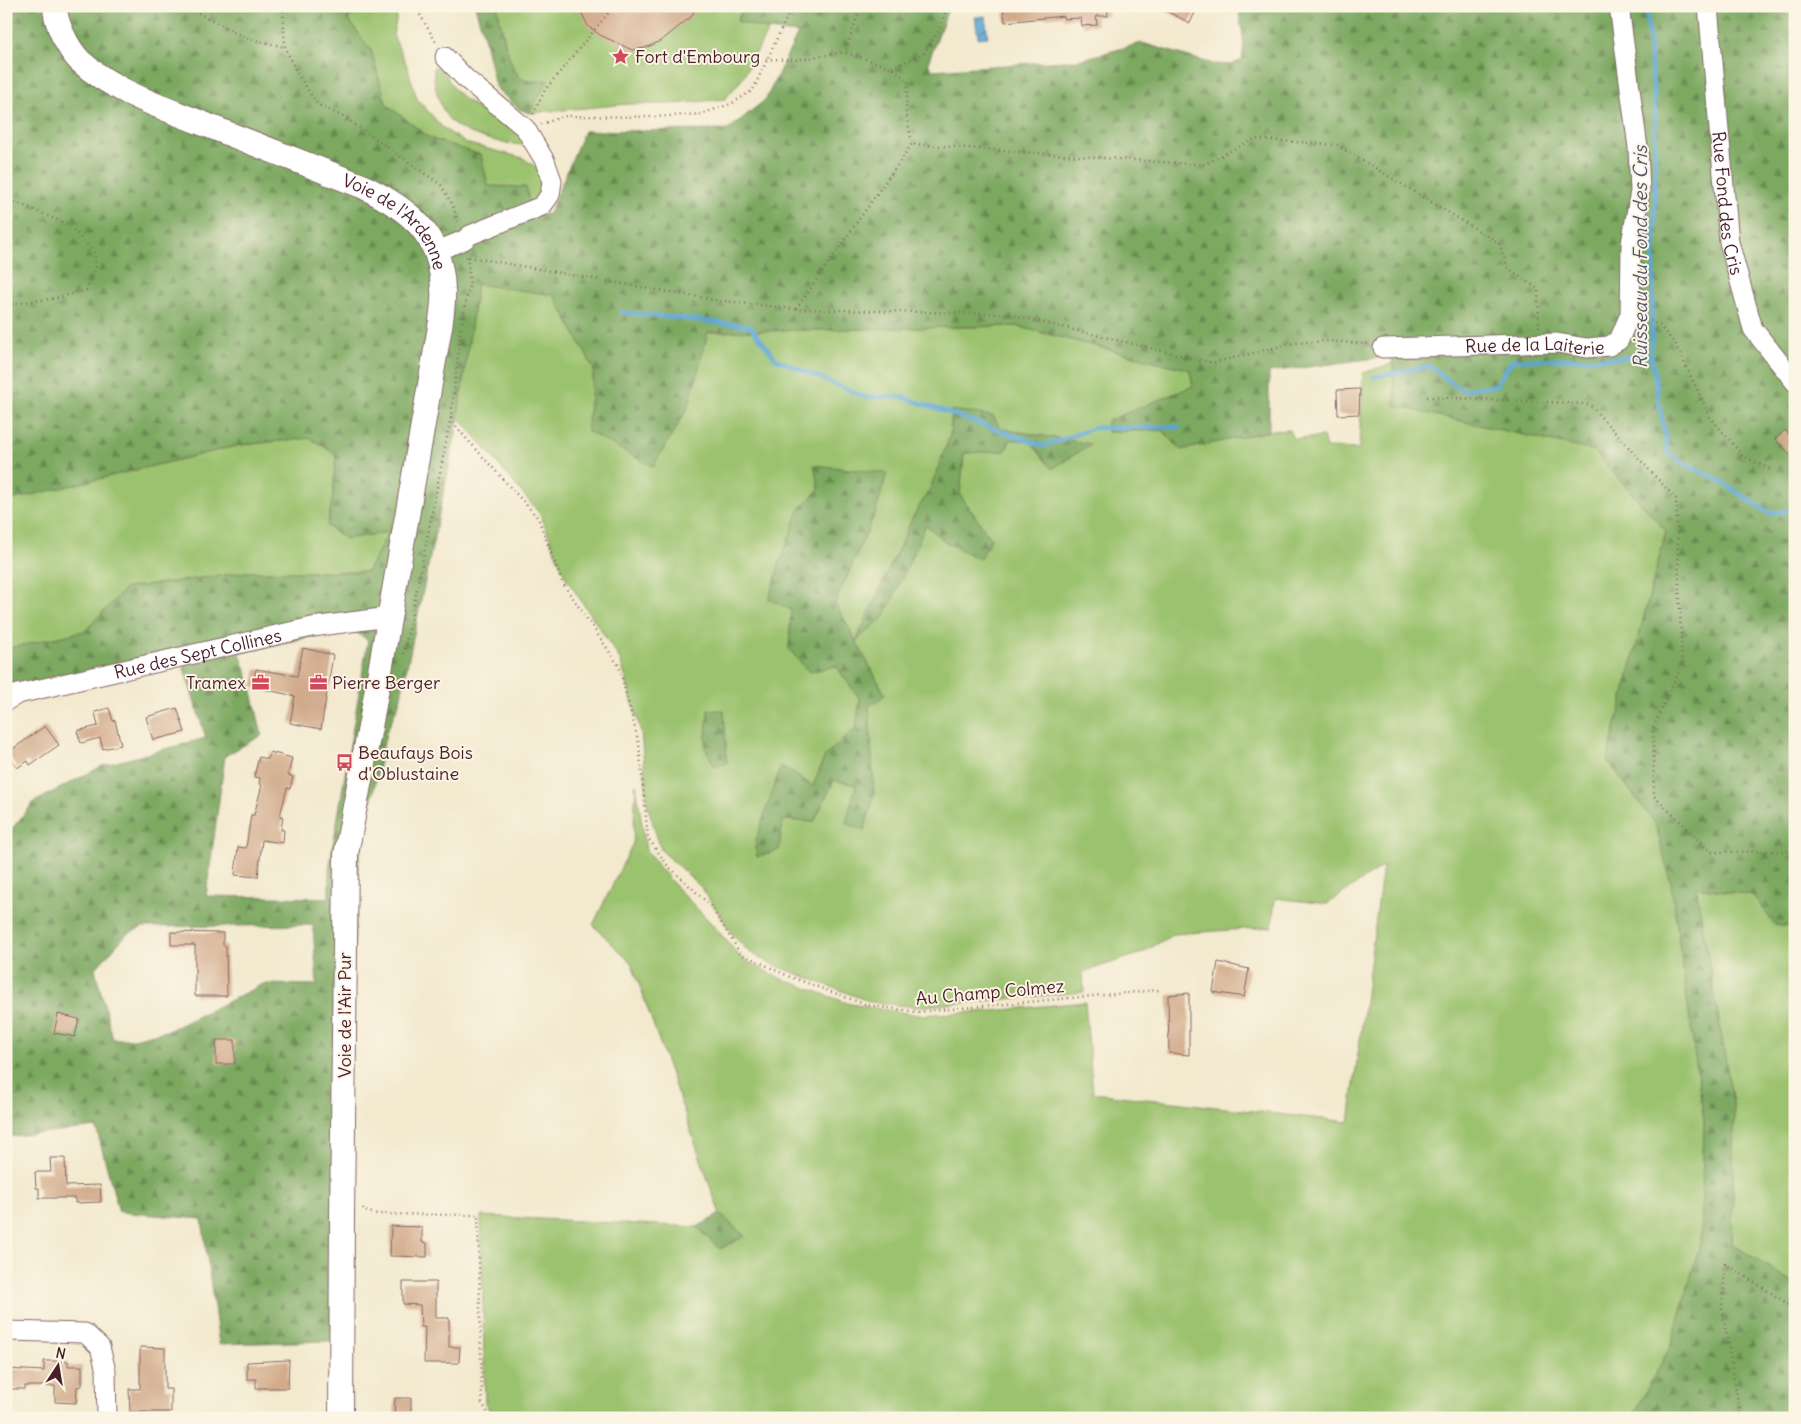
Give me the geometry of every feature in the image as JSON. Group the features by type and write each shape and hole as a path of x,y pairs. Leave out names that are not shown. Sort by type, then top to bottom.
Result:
{"main road":[{"name":"Voie de l'Ardenne","path":"55,6 62,35 79,60 107,81 158,105 362,186 387,198 412,217 437,251 443,290 441,321 389,617"},
{"name":"Voie de l'Air Pur","path":"341,1418 346,863 389,617"}],"street":[{"name":"Rue de la Laiterie","path":"1383,348 1557,343 1586,348 1608,346 1619,340 1630,314 1631,244 1640,192 1638,148 1619,6"},
{"name":"Rue Fond des Cris","path":"1708,6 1729,242 1753,329 1795,382"},
{"path":"437,251 464,240 470,235 542,206 550,195 552,181 545,161 525,128 465,78 445,57"},
{"name":"Rue des Sept Collines","path":"6,701 18,694 312,627 389,617"},
{"path":"6,1331 85,1333 100,1347 106,1371 106,1418"}],"path":[{"path":"185,6 246,38 285,47"},
{"path":"284,6 285,47 297,73 317,104 346,118 441,185 454,206 460,228"},
{"path":"415,6 445,57"},
{"path":"525,128 545,90 614,6"},
{"path":"525,128 566,116 653,117 700,114 731,104 753,90 792,6"},
{"path":"845,52 861,6"},
{"path":"892,68 924,53 940,29 947,6"},
{"path":"766,59 796,60 845,52 892,68 908,80 906,112 912,144 796,309"},
{"path":"912,144 1203,165 1254,139 1337,144 1499,243 1508,268 1538,289 1540,344"},
{"path":"6,198 69,224 94,252 96,269 86,290 56,298 6,305"},
{"path":"467,257 715,300 796,309 1008,314 1212,363 1293,343 1328,340 1362,342 1383,348"},
{"path":"1630,308 1660,326 1676,346 1710,417 1744,456 1771,470"},
{"path":"1427,398 1589,404 1676,499 1682,665 1653,728 1654,796 1710,852 1795,851"},
{"name":"Au Champ Colmez","path":"403,662 451,417 457,428 538,518 562,582 619,666 639,744 648,838 668,866 710,905 740,953 788,976 867,1005 918,1012 1158,990"},
{"path":"362,1205 364,1211 377,1214 478,1215 482,1403 491,1418"},
{"path":"1741,1418 1722,1309 1725,1264 1795,1308"}],"green space":[{"path":"6,6 359,6 348,19 371,50 386,104 430,138 481,155 488,186 526,187 532,215 549,214 584,131 728,130 766,99 798,33 768,30 737,21 744,6 949,6 928,63 932,70 1079,60 1142,43 1213,64 1231,65 1242,60 1244,43 1238,6 1795,6 1795,927 1775,925 1753,895 1696,887 1734,1110 1732,1244 1795,1284 1795,1418 1632,1418 1671,1345 1701,1241 1704,1121 1671,883 1655,823 1607,760 1666,531 1594,451 1395,406 1392,356 1269,372 1269,431 1181,450 1163,430 1107,432 1107,421 1193,386 1190,370 1016,326 708,332 689,406 653,467 587,431 594,369 554,295 477,284 456,432 400,701 386,733 359,859 331,1341 219,1344 202,1219 119,1212 96,1127 6,1137 6,836 34,802 102,766 206,738 178,650 6,690 6,649 85,631 126,588 247,572 367,572 389,532 345,539 327,526 333,496 336,454 310,438 240,445 6,501","holes":["349,628 368,640 329,869 329,898 206,896 225,756 262,735 250,683 240,653","313,925 317,985 263,984 170,1030 134,1039 113,1039 95,969 127,934 143,927"]},
{"path":"359,6 399,6 393,35 407,66 417,99 443,128 465,143 523,158 540,170 543,188 530,207 488,186 481,155 430,139 386,104 371,50 348,19"},
{"path":"475,6 497,6 509,55 516,73 524,80 548,80 529,113 519,109 495,87 484,36"},
{"path":"497,6 744,6 737,21 768,30 743,78 725,99 672,104 628,104 529,113 548,80 527,81 516,73 509,55"},
{"path":"434,66 442,71 453,88 464,99 518,134 526,141 524,145 483,138 454,124 444,112 439,100 435,86"},
{"path":"477,284 554,295 594,369 587,431 689,406 707,332 1016,326 1190,370 1193,386 1108,432 1163,430 1181,450 1269,431 1289,430 1293,439 1323,437 1326,448 1359,449 1363,373 1393,363 1396,406 1594,451 1666,531 1607,760 1655,823 1671,883 1704,1121 1701,1241 1671,1345 1632,1418 494,1418 485,1403 481,1216 697,1227 720,1249 744,1236 720,1214 632,964 593,925 633,843 636,785 646,851 741,958 777,977 850,1004 918,1015 993,1011 1085,1002 1093,1093 1349,1122 1383,866 1327,904 1275,898 1272,927 1174,934 1142,953 1083,972 1084,992 915,1007 871,1002 769,963 748,951 733,935 702,888 661,850 648,807 641,732 620,659 566,578 540,514 458,416","holes":["952,410 1001,429 1091,444 1052,469 1031,442 1011,439 1005,451 964,453 960,495 991,539 947,543 926,525 857,640 913,517 930,489 950,436","819,489 876,511 835,603 885,694 869,706 874,795 864,831 856,785 834,780 814,822 783,820 781,766 813,787 825,756 856,728 860,699 836,666 789,649 799,510"]},
{"path":"952,410 993,416 1001,429 1091,444 1052,469 1031,442 1011,439 1005,451 964,453 960,495 991,539 980,559 947,543 926,525 885,616 856,641 913,517 930,489 950,436"},
{"path":"310,438 336,454 333,496 327,526 346,539 390,532 367,572 247,572 126,588 85,631 6,649 6,501 240,445"},
{"path":"814,465 887,473 876,511 835,603 885,695 869,706 874,795 864,831 846,823 856,785 834,780 814,822 783,820 779,850 757,857 755,842 781,766 813,786 825,756 856,728 860,699 836,666 809,672 789,649 791,610 769,599 799,510 819,489"},
{"path":"708,710 724,710 727,763 715,767 705,748"},
{"path":"1696,887 1753,895 1775,925 1795,927 1795,1284 1732,1244 1734,1110"},
{"path":"720,1214 745,1236 720,1249 697,1227"}],"water":[{"path":"985,16 988,37 978,38 975,17"}],"building":[{"path":"578,6 696,6 692,16 661,41 645,48 632,50 600,35 588,26"},
{"path":"1003,6 1107,6 1108,16 1096,16 1097,25 1082,26 1081,18 1064,19 1063,16 1005,22"},
{"path":"1156,6 1198,6 1190,23"},
{"path":"1360,389 1359,414 1338,415 1337,390"},
{"path":"1785,430 1795,441 1795,460 1775,439"},
{"path":"303,648 333,655 321,729 290,723 295,696 253,687 256,669 297,676"},
{"path":"109,708 113,721 115,720 121,745 103,749 100,738 81,743 77,731 98,726 95,712"},
{"path":"177,708 185,732 153,740 146,717"},
{"path":"45,726 59,745 30,765 28,761 17,768 7,753"},
{"path":"270,752 292,758 288,775 293,777 290,789 287,788 280,816 283,817 281,830 284,830 283,843 262,840 258,877 235,875 238,847 246,848 251,815 254,815 262,785 259,784 260,778 254,777 259,757 268,759"},
{"path":"171,932 223,933 223,945 226,946 227,996 195,996 195,945 171,945"},
{"path":"1218,962 1249,969 1244,997 1213,992"},
{"path":"1189,993 1189,1055 1169,1053 1168,995"},
{"path":"58,1014 79,1019 75,1037 54,1033"},
{"path":"216,1040 235,1040 235,1064 216,1064"},
{"path":"50,1158 65,1158 66,1186 100,1185 101,1202 75,1203 75,1198 39,1198 39,1188 36,1188 35,1172 51,1172"},
{"path":"391,1226 422,1227 422,1242 427,1243 427,1257 390,1256"},
{"path":"403,1282 436,1282 436,1318 449,1318 449,1347 460,1347 459,1363 424,1363 425,1327 421,1327 420,1305 403,1304"},
{"path":"140,1347 165,1348 165,1389 171,1389 171,1412 130,1412 129,1389 140,1389"},
{"path":"289,1360 288,1388 256,1388 256,1379 247,1379 247,1362"},
{"path":"44,1361 68,1361 68,1366 82,1366 82,1386 77,1387 76,1403 55,1402 55,1386 25,1386 25,1389 6,1389 6,1369 44,1371"},
{"path":"395,1398 411,1398 411,1418 394,1418"}],"waterway":[{"name":"Ruisseau du Fond des Cris","path":"1646,6 1655,109 1655,226 1651,355 1668,453 1684,464 1719,480 1769,513 1795,510"},
{"path":"621,312 750,326 776,359 865,397 903,397 1044,446 1093,428 1179,427"},
{"path":"1374,377 1430,366 1461,390 1496,385 1512,360 1620,358 1651,355"}],"place":[{"name":"Fort d'Embourg","path":"621,56"},
{"name":"Tramex","path":"260,682"},
{"name":"Pierre Berger","path":"318,682"},
{"name":"Beaufays Bois d'Oblustaine","path":"344,762"}]}
